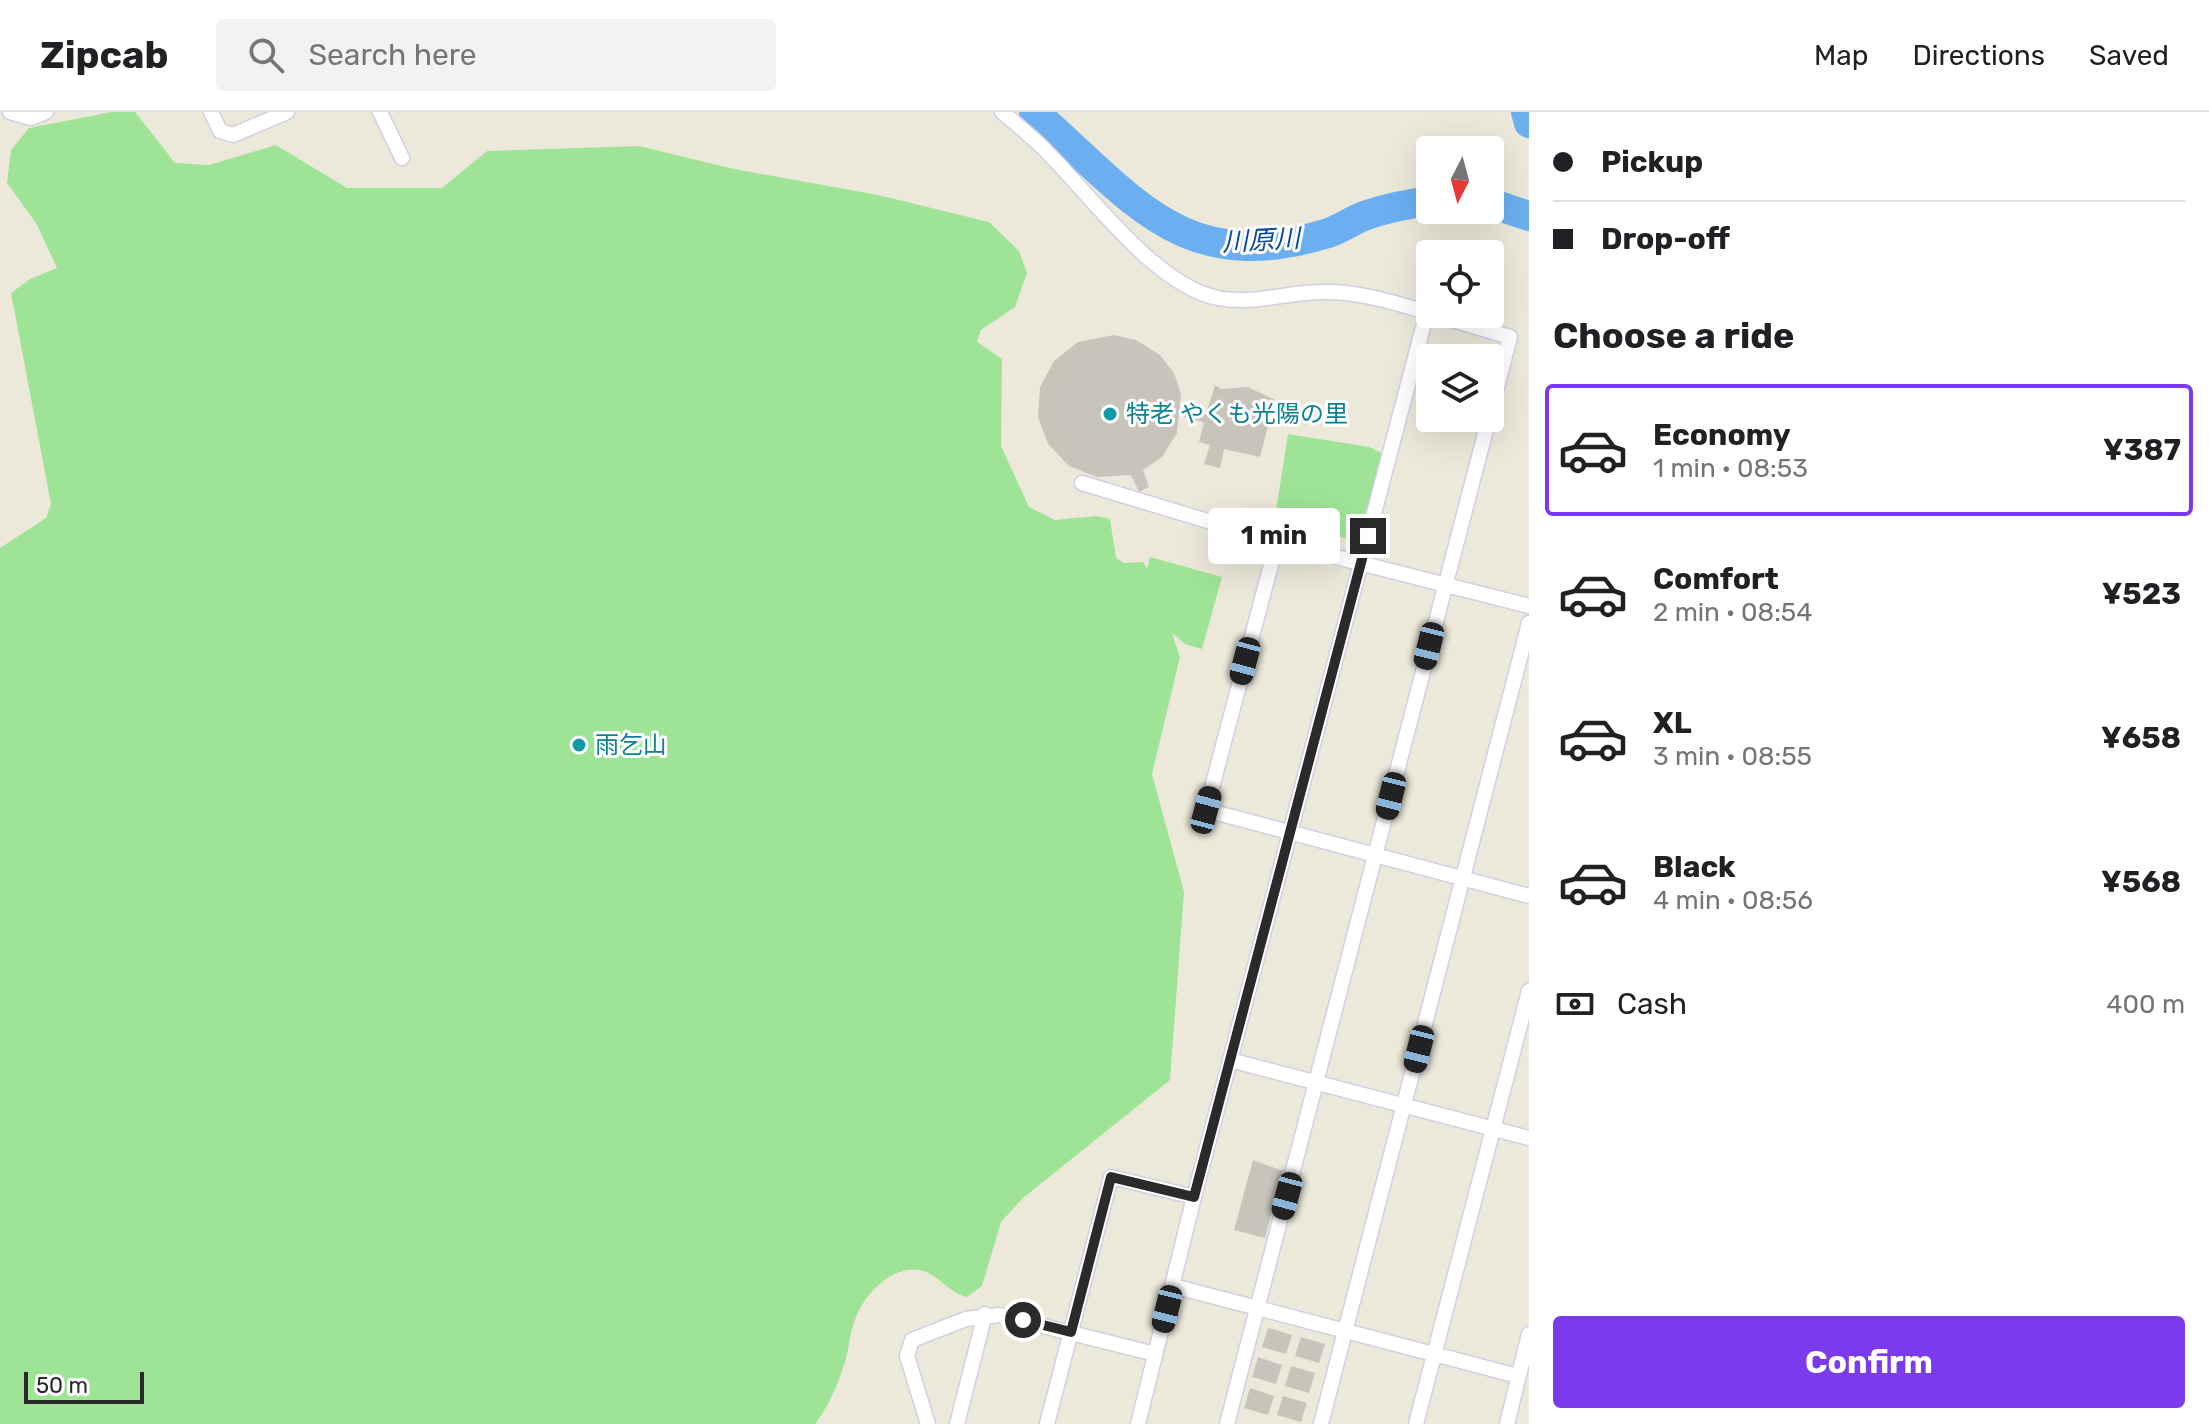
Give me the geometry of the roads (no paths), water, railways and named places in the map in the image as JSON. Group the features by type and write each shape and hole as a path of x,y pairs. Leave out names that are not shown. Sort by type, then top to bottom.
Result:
{"street":[{"path":"10,112 31,118 46,112"},
{"path":"211,112 220,131 233,135 266,124 287,112"},
{"path":"380,112 402,158"},
{"path":"1002,112 1047,151 1127,237 1189,288 1208,296 1240,300 1322,292 1367,296 1416,309"},
{"path":"1138,1424 1194,1197 1360,564 1426,328"},
{"path":"1480,328 1510,337 1504,361"},
{"path":"1227,1424 1486,432"},
{"path":"1082,483 1277,542 1529,606"},
{"path":"1277,542 1206,810 1290,835 1529,896"},
{"path":"1321,1424 1529,623"},
{"path":"1416,1424 1529,991"},
{"path":"1230,1060 1529,1138"},
{"path":"1047,1424 1111,1177 1194,1197"},
{"path":"1173,1286 1518,1376"},
{"path":"928,1424 907,1356 912,1340 985,1314 1155,1354"},
{"path":"957,1424 985,1314"},
{"path":"1507,1424 1529,1334"}],"waterway":[{"name":"川原川","path":"1034,112 1131,199 1162,221 1195,237 1233,245 1275,245 1325,234 1364,216 1416,203"},
{"path":"1526,112 1529,123"},
{"name":"川原川","path":"1504,208 1529,216"}],"place":[{"name":"特老 やくも光陽の里","path":"1110,414"},
{"name":"雨乞山","path":"579,745"}]}
